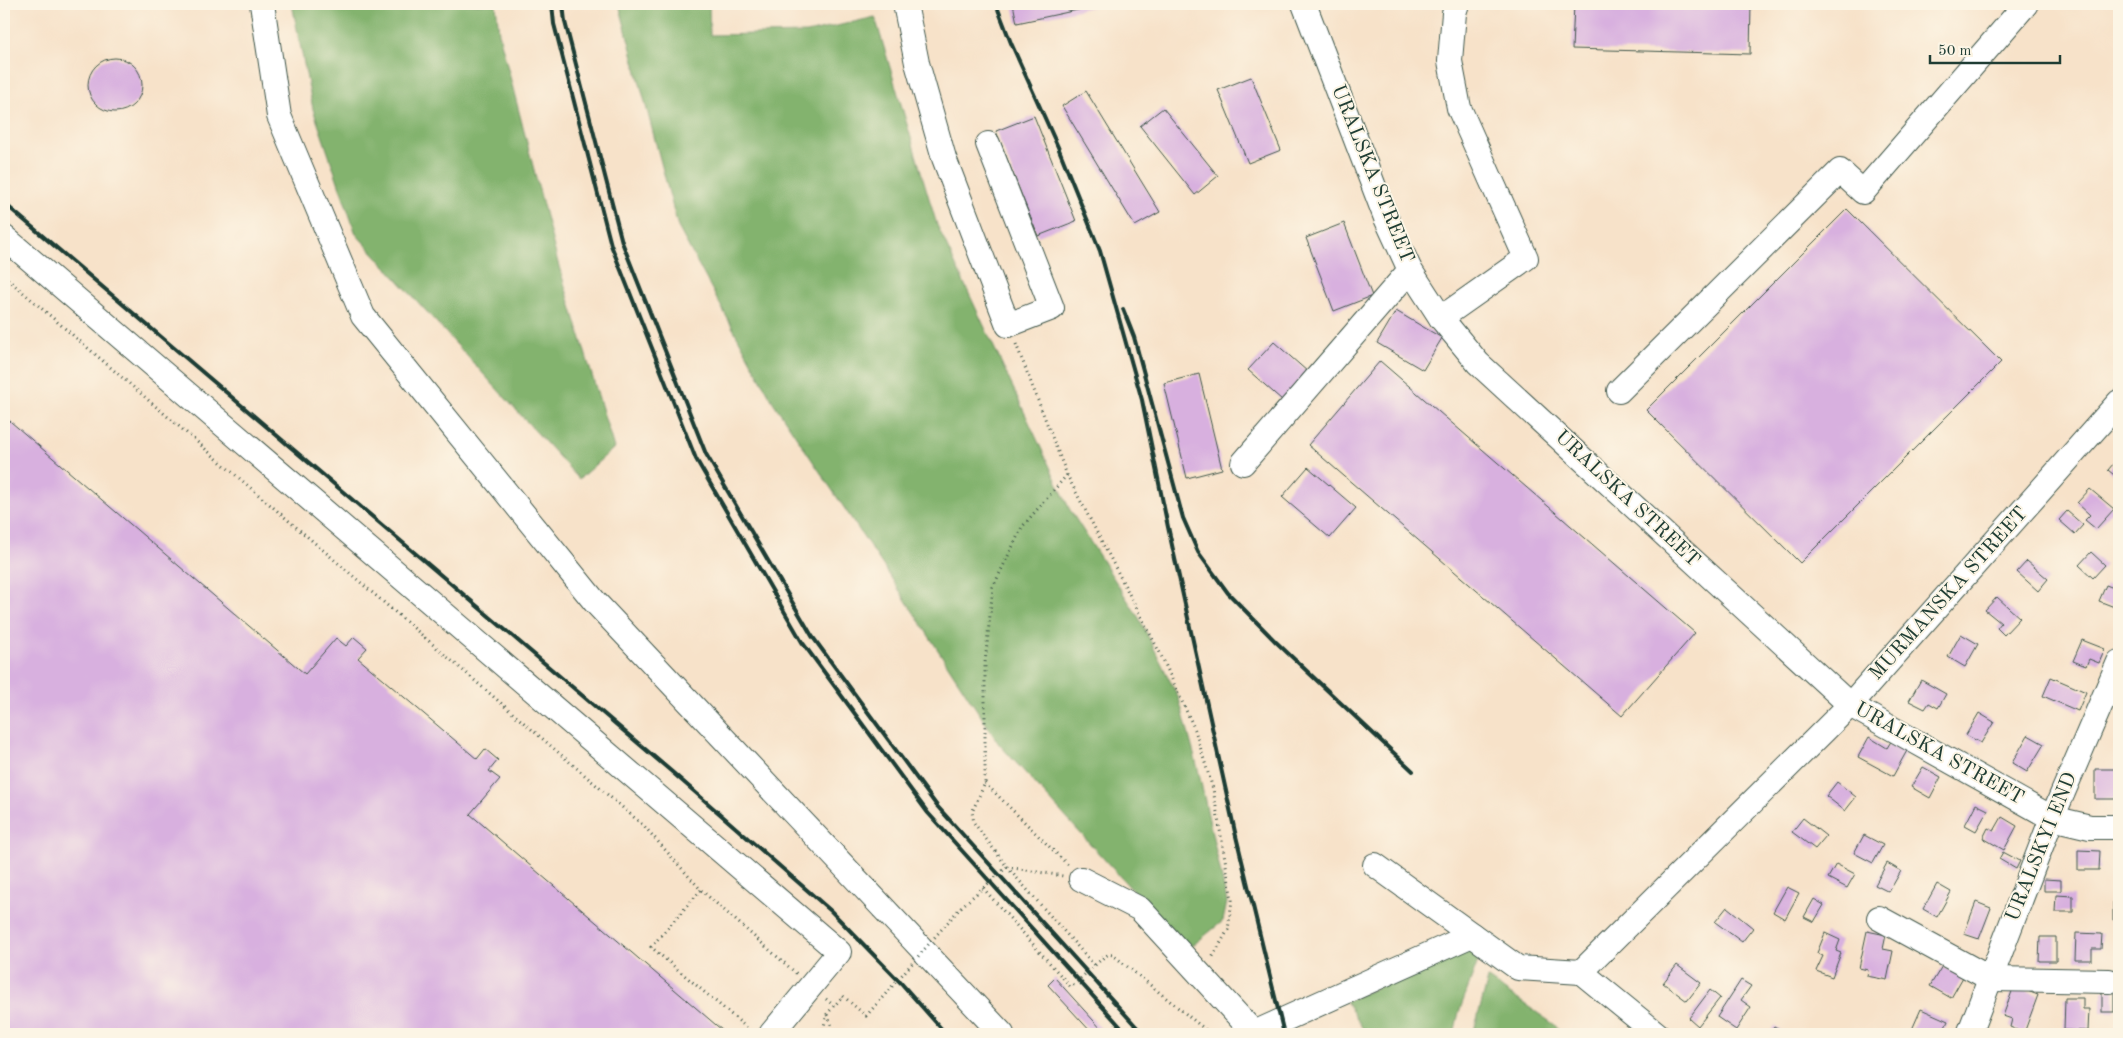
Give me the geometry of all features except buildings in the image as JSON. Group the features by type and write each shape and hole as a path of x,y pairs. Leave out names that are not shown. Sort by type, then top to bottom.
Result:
{"street":[{"path":"262,4 278,116 363,316 595,602 1002,1034"},
{"path":"905,4 917,63 944,158 1008,325 1052,308 988,144"},
{"name":"URALSKA STREET","path":"1304,4 1386,218 1410,270 1441,318 1485,369 1850,705 2052,818 2090,827 2119,827"},
{"path":"1441,318 1526,258 1459,108 1450,61 1454,13 1457,4"},
{"path":"1619,391 1840,170 1863,192 2026,4"},
{"path":"4,237 839,952 811,986 762,1033"},
{"path":"1243,462 1410,270"},
{"name":"MURMANSKA STREET","path":"1581,972 1850,705 2119,402"},
{"name":"URALSKYI END","path":"1969,1034 2052,818 2119,662"},
{"path":"1375,865 1518,968 1581,972 1657,1034"},
{"path":"1081,879 1140,909 1254,1033 1472,935"},
{"path":"1880,918 1991,979 2109,982"}],"path":[{"path":"4,276 644,826 701,890 834,1006"},
{"path":"1008,325 1067,475 1160,653 1195,730 1213,789 1232,900 1232,915 1228,930 1202,976"},
{"path":"1067,475 1022,526 994,587 985,663 986,783 972,812 974,823 1007,867 1095,966"},
{"path":"986,783 1081,879"},
{"path":"1007,867 1081,879"},
{"path":"822,1034 827,1014 843,996 866,1016 961,907 1007,867"},
{"path":"983,888 1071,987 1109,954 1113,954 1208,1031 1217,1034"},
{"path":"701,890 650,947 762,1033"},
{"path":"827,1014 836,1034"}],"green space":[{"path":"292,4 496,4 499,34 558,263 614,448 579,479 356,234 313,109"},
{"path":"619,4 709,4 710,35 807,33 875,17 937,225 1070,510 1139,618 1179,699 1198,769 1227,902 1223,921 1187,950 999,744 890,576 773,402 678,227"},
{"path":"1466,949 1481,953 1459,1012 1454,1034 1366,1034 1346,1001"},
{"path":"1488,979 1555,1025 1561,1034 1473,1034"}],"railway":[{"path":"552,4 554,24 611,245 696,459 802,642 928,813 1127,1034"},
{"path":"563,4 565,22 622,242 706,454 812,636 937,806 1143,1034"},
{"path":"996,4 1011,43 1058,147 1100,251 1142,400 1235,832 1284,1034"},
{"path":"4,203 672,772 831,911 901,983 946,1034"},
{"path":"1123,309 1134,337 1183,518 1198,552 1228,593 1276,642 1413,771"}]}
